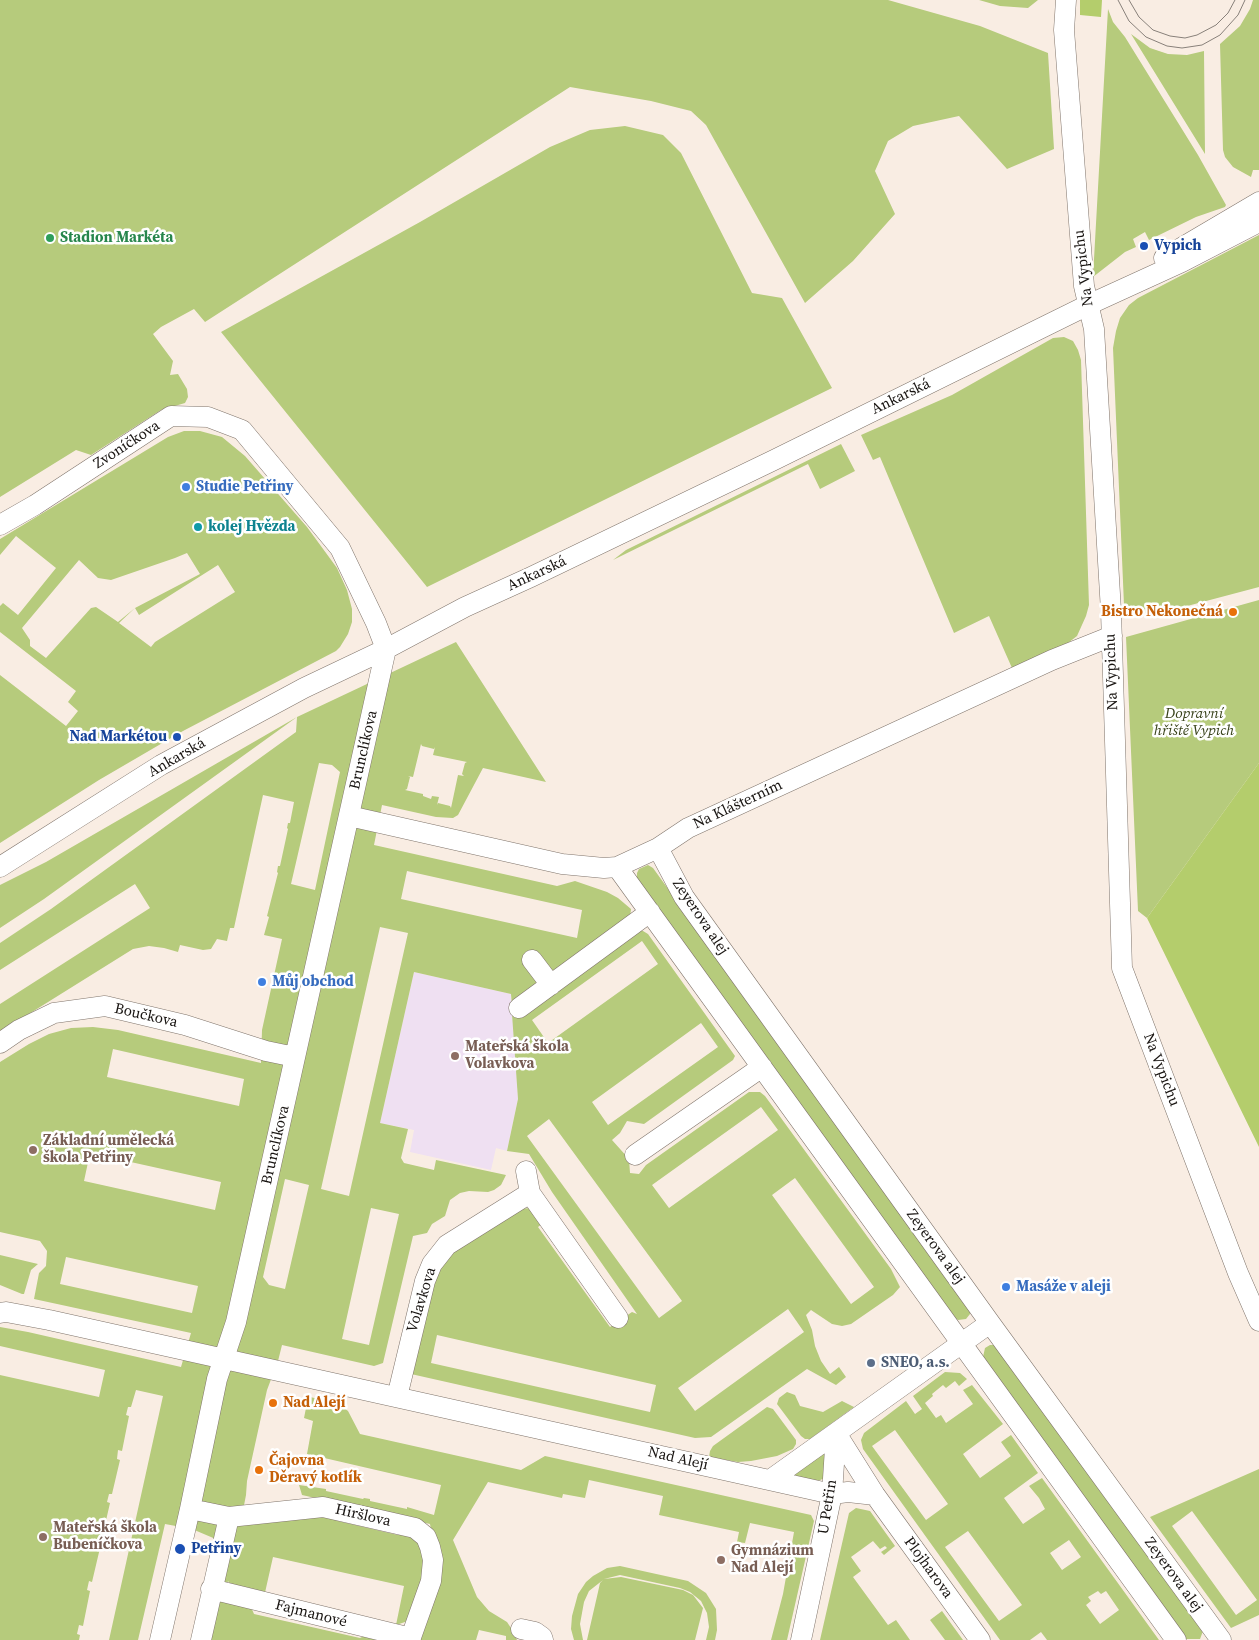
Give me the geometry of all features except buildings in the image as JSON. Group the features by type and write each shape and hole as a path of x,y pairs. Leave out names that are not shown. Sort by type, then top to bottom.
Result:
{"street":[{"name":"Na Vypichu","path":"1066,0 1064,30 1084,286 1094,329 1112,636 1122,968 1234,1264 1259,1321"},
{"name":"Ankarská","path":"1088,305 1176,250 1259,202"},
{"name":"Ankarská","path":"0,867 161,766 304,688 386,649 465,607 531,577 1088,305 1182,262 1259,222"},
{"name":"Zvoníčkova","path":"0,525 171,416 208,417 242,430 340,548 376,623 386,649"},
{"name":"Na Klášterním","path":"349,816 562,864 604,868 617,867 658,848 688,828 1043,664 1112,636"},
{"name":"Brunclíkova","path":"160,1640 217,1379 236,1322 386,649"},
{"name":"Zeyerova alej","path":"658,848 684,897 990,1323 1221,1640"},
{"path":"617,867 1176,1640"},
{"path":"519,1008 650,912"},
{"path":"532,960 551,985"},
{"name":"Boučkova","path":"0,1043 19,1030 54,1013 105,1006 185,1024 266,1051 295,1057"},
{"path":"635,1155 762,1067"},
{"path":"526,1171 530,1193 618,1318"},
{"name":"Volavkova","path":"397,1397 425,1281 432,1264 447,1245 530,1193"},
{"name":"Nad Alejí","path":"0,1312 48,1320 224,1358 832,1494"},
{"path":"770,1480 990,1323"},
{"name":"U Petřin","path":"801,1640 832,1494 836,1433"},
{"name":"Plojharova","path":"836,1433 875,1495 980,1640"},
{"path":"832,1494 848,1492 875,1495"},
{"name":"Hiršlova","path":"190,1509 229,1517 323,1508 415,1528 426,1536 432,1560 431,1581 410,1639"},
{"path":"201,1640 229,1517"},
{"name":"Fajmanové","path":"211,1590 410,1639"},
{"path":"521,1628 535,1632 542,1637 542,1640"}],"shaded area":[{"name":"Mateřská škola Volavkova","path":"414,972 511,994 518,1099 507,1151 496,1148 491,1170 410,1152 414,1130 380,1123"}],"green space":[{"path":"0,0 888,0 980,26 1048,53 1054,149 1007,169 959,116 913,126 888,141 875,171 895,214 853,261 805,303 706,125 691,111 651,101 570,87 205,322 194,309 161,327 153,334 173,361 170,375 178,374 187,389 188,397 185,403 161,410 91,455 76,450 0,497"},
{"path":"979,0 1038,0 1028,8 1000,6"},
{"path":"1080,0 1102,0 1101,17 1080,15"},
{"path":"1253,0 1259,0 1259,170 1253,170 1251,177 1233,167 1225,157 1223,150 1220,44 1240,26"},
{"path":"1108,9 1113,22 1125,37 1198,155 1226,205 1149,240 1145,232 1133,239 1136,247 1125,252 1093,277"},
{"path":"1131,34 1150,48 1168,54 1187,55 1204,51 1205,154"},
{"path":"625,126 663,135 681,153 752,293 782,298 832,388 427,587 221,332 420,222 550,147 590,130"},
{"path":"1259,235 1259,587 1157,614 1149,615 1131,611 1124,605 1113,348 1120,318 1129,305 1138,298"},
{"path":"1064,337 1073,341 1081,360 1089,605 1077,636 1068,643 1012,668 989,616 954,633 880,457 873,460 861,435 952,395 1053,338"},
{"path":"184,431 200,431 222,437 245,456 307,527 337,568 347,590 352,609 352,622 348,634 336,651 183,731 99,780 0,843 0,675 66,726 78,711 68,702 76,691 0,632 0,606 3,603 18,615 56,568 16,536 0,555 0,539 168,437","holes":["187,553 200,574 135,608 118,622 96,607 91,608 46,658 30,646 30,640 22,628 79,560 98,578 111,580","218,565 235,592 155,642 151,647 119,623 135,608 139,615"]},
{"path":"841,444 855,471 820,489 808,464 613,560 626,550"},
{"name":"Dopravní hřiště Vypich","path":"1259,600 1259,763 1147,918 1138,911 1126,637"},
{"path":"456,642 546,782 483,768 458,815 453,818 436,817 382,805 374,845 557,886 575,881 607,892 631,909 630,918 539,983 512,1006 511,994 414,972 380,1123 408,1129 401,1158 404,1163 434,1170 436,1160 506,1175 501,1185 494,1190 460,1193 450,1200 445,1216 432,1224 427,1233 413,1236 383,1363 374,1366 282,1345 267,1390 247,1481 240,1526 252,1522 323,1514 333,1517 338,1521 398,1535 410,1532 428,1557 413,1616 405,1622 396,1625 404,1586 273,1557 264,1597 231,1585 228,1581 223,1600 251,1607 254,1614 360,1638 368,1634 387,1640 196,1640 218,1540 192,1529 165,1524 138,1640 109,1640 163,1396 136,1390 131,1407 128,1407 126,1415 129,1416 122,1451 118,1450 117,1459 120,1460 112,1494 109,1494 107,1502 110,1503 102,1538 99,1538 97,1547 100,1548 92,1582 89,1581 87,1590 90,1591 83,1626 79,1625 77,1634 80,1635 79,1640 0,1640 0,1375 99,1397 105,1370 0,1346 0,1327 181,1367 191,1333 34,1299 39,1273 46,1266 47,1251 40,1241 0,1232 0,1062 49,1034 71,1028 93,1027 118,1030 261,1063 262,1030 282,939 264,935 278,866 280,866 294,802 263,795 234,928 230,928 227,941 217,939 211,949 203,950 180,945 178,952 149,946 133,949 0,1032 0,1004 150,908 135,884 0,970 0,943 51,909 296,732 297,717","holes":["421,744 422,746 434,749 435,747 433,755 467,762 462,774 464,776 458,775 451,808 450,806 438,803 437,805 439,797 432,796 431,799 423,796 423,794 405,790 407,789 410,777 408,776 413,777","319,763 332,765 340,772 315,890 291,884","407,871 582,910 577,938 401,899","380,927 408,933 349,1196 321,1189","113,1049 244,1079 239,1106 107,1077","90,1153 221,1182 215,1210 84,1181","285,1179 309,1185 285,1289 269,1285 263,1277","371,1208 399,1214 369,1345 342,1339","66,1257 198,1286 192,1313 60,1284"]},
{"path":"297,717 44,899 0,928 0,885 46,862"},
{"path":"1259,763 1259,1147 1147,918"},
{"path":"648,865 653,868 970,1307 970,1314 966,1319 958,1320 955,1318 637,880 639,869"},
{"path":"639,931 648,934 735,1056 733,1060 644,1124 627,1121 620,1133 612,1140 629,1159 630,1173 639,1174 646,1165 749,1092 760,1092 765,1096 891,1269 900,1287 893,1295 851,1324 842,1326 832,1324 811,1310 806,1315 821,1361 830,1374 839,1367 846,1377 836,1385 807,1369 711,1437 695,1438 411,1374 431,1282 445,1258 518,1209 531,1208 542,1224 538,1227 610,1327 632,1312 637,1314 552,1192 529,1154 507,1151 518,1099 512,1014","holes":["642,941 658,964 548,1043 532,1020","701,1023 718,1047 608,1125 592,1102","761,1107 778,1130 669,1208 652,1185","549,1119 682,1301 659,1318 527,1136","795,1178 874,1287 851,1304 772,1195","788,1309 804,1332 695,1411 678,1388","437,1335 656,1385 650,1412 431,1363"]},
{"path":"0,1255 38,1264 31,1270 24,1294 0,1285"},
{"path":"990,1345 996,1345 1203,1631 1200,1639 1186,1639 983,1357 985,1348"},
{"path":"945,1372 960,1373 967,1379 959,1386 955,1381 946,1388 943,1385 925,1403 936,1418 941,1415 946,1423 973,1404 963,1390 972,1385 1003,1424 963,1454 980,1478 1011,1456 1001,1442 1011,1435 1038,1473 1004,1498 1023,1524 1045,1509 1029,1486 1042,1478 1159,1640 1047,1640 1041,1632 1030,1640 1000,1640 863,1449 861,1440 864,1433 906,1401 915,1414 922,1409 913,1396","holes":["895,1430 948,1504 926,1520 872,1446","968,1531 1022,1605 999,1621 945,1547","1069,1540 1081,1557 1062,1570 1050,1553","1098,1591 1101,1594 1106,1591 1119,1610 1100,1624 1086,1605 1091,1601 1088,1597"]},
{"path":"787,1392 795,1395 800,1406 823,1412 842,1401 854,1407 810,1439 805,1439 777,1404 779,1398"},
{"path":"308,1398 337,1403 348,1411 360,1434 521,1470 545,1456 811,1515 814,1521 787,1640 771,1640 783,1594 794,1532 750,1523 745,1543 737,1542 739,1532 659,1515 663,1496 589,1480 585,1498 563,1494 562,1498 488,1482 453,1540 477,1597 489,1611 507,1622 517,1640 506,1640 506,1636 479,1630 476,1640 418,1640 437,1561 430,1524 302,1495 299,1485 326,1489 326,1491 370,1499 370,1501 407,1509 407,1507 434,1515 441,1485 307,1454 313,1421 304,1418"},
{"path":"767,1407 773,1409 796,1440 793,1449 777,1456 751,1461 738,1462 709,1457 713,1446"},
{"path":"827,1451 827,1477 818,1481 796,1476 794,1473"},
{"path":"1259,1469 1259,1615 1231,1628 1150,1517","holes":["1192,1511 1257,1600 1236,1615 1172,1526"]},
{"path":"856,1508 870,1511 895,1546 884,1555 881,1552 887,1548 885,1546 880,1549 873,1541 851,1557 861,1571 853,1577 888,1625 896,1620 910,1640 820,1640 849,1513"},
{"path":"620,1566 688,1581 706,1593 716,1609 717,1630 715,1640 706,1640 709,1627 707,1613 701,1601 690,1592 680,1588 620,1575 604,1579 621,1577 683,1590 693,1595 703,1608 695,1640 587,1640 600,1583 603,1580 589,1591 584,1602 580,1624 583,1640 574,1640 571,1629 572,1616 578,1594 586,1582 593,1576 607,1568"},
{"path":"942,1611 963,1640 945,1640 930,1620"}],"tram line":[{"path":"1118,0 1129,21 1146,37 1167,46 1182,48 1202,45 1220,35 1238,15 1245,0"},
{"path":"1129,0 1139,17 1153,30 1170,36 1185,38 1197,35 1216,25 1228,13 1235,0"}],"place":[{"name":"Stadion Markéta","path":"50,238"},
{"name":"Vypich","path":"1144,246"},
{"name":"Studie Petřiny","path":"186,487"},
{"name":"kolej Hvězda","path":"198,527"},
{"name":"Bistro Nekonečná","path":"1233,612"},
{"name":"Nad Markétou","path":"177,737"},
{"name":"Můj obchod","path":"262,982"},
{"name":"Mateřská škola Volavkova","path":"455,1056"},
{"name":"Základní umělecká škola Petřiny","path":"33,1150"},
{"name":"Masáže v aleji","path":"1006,1287"},
{"name":"SNEO, a.s.","path":"871,1363"},
{"name":"Nad Alejí","path":"273,1403"},
{"name":"Čajovna Děravý kotlík","path":"259,1470"},
{"name":"Mateřská škola Bubeníčkova","path":"43,1537"},
{"name":"Petřiny","path":"180,1549"},
{"name":"Gymnázium Nad Alejí","path":"721,1560"}]}
